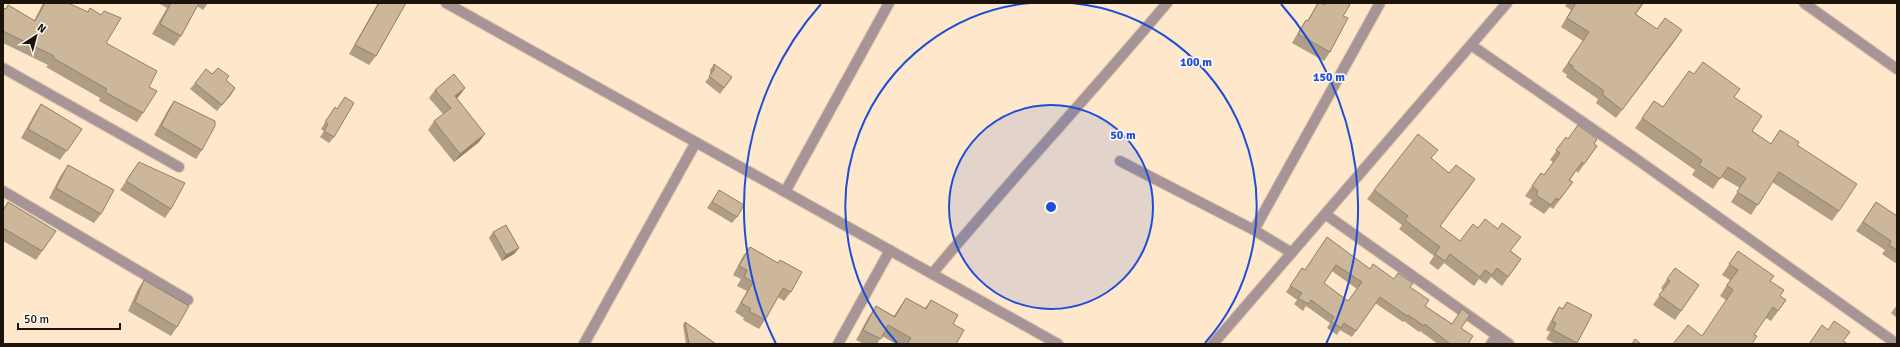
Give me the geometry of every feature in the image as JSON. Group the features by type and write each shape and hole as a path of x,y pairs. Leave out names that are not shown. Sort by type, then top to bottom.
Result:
{"street":[{"path":"446,3 1058,344"},
{"path":"785,192 888,3"},
{"path":"932,274 984,212 1113,67 1167,3"},
{"path":"1213,344 1507,3"},
{"path":"1804,3 1897,69"},
{"path":"1254,230 1377,4"},
{"path":"1471,45 1632,156 1897,344"},
{"path":"3,68 179,167"},
{"path":"584,344 696,142"},
{"path":"1120,161 1254,230 1292,253"},
{"path":"3,191 188,300"},
{"path":"1325,214 1509,344"},
{"path":"838,344 890,250"},
{"path":"1491,344 1497,335"}],"building":[{"path":"45,3 68,3 88,12 90,8 101,15 104,11 121,18 106,43 157,71 149,87 157,91 143,113 105,92 107,89 53,58 54,56 3,31 3,8 6,9 8,5 35,21"},
{"path":"171,3 199,3 181,36 160,24"},
{"path":"379,3 406,3 376,56 355,45"},
{"path":"1318,3 1324,5 1325,3 1347,3 1350,5 1343,16 1348,18 1330,52 1298,34 1306,20 1308,21"},
{"path":"1576,3 1643,3 1635,14 1657,29 1665,18 1682,30 1622,110 1602,94 1604,91 1572,68 1573,66 1568,63 1589,32 1567,18"},
{"path":"1703,62 1740,89 1734,97 1762,116 1752,131 1771,144 1780,130 1799,142 1797,145 1857,184 1839,211 1779,172 1758,205 1737,192 1746,178 1728,167 1720,179 1699,165 1702,160 1642,118 1654,101 1663,107 1689,71 1694,74"},
{"path":"714,64 732,77 724,88 709,76 714,70"},
{"path":"218,68 229,76 226,80 235,88 222,105 195,83 206,69 212,74"},
{"path":"454,74 465,88 455,96 485,134 460,154 434,121 451,108 435,90"},
{"path":"345,97 354,103 334,137 324,131 328,124 325,122 335,107 337,109"},
{"path":"174,101 215,121 215,126 202,150 161,126"},
{"path":"41,104 82,129 67,151 28,129"},
{"path":"1578,125 1597,139 1594,144 1597,146 1584,164 1582,162 1569,180 1573,182 1559,200 1556,198 1551,205 1536,195 1538,191 1532,186 1541,173 1544,175 1560,153 1556,150 1566,137 1568,139"},
{"path":"1418,134 1438,150 1431,158 1449,173 1456,165 1475,179 1440,226 1460,241 1473,224 1478,228 1485,219 1498,229 1502,223 1521,237 1510,251 1521,259 1508,277 1497,268 1492,275 1485,270 1480,277 1450,254 1445,261 1435,254 1440,247 1405,220 1408,216 1374,190"},
{"path":"139,162 185,183 171,209 126,181"},
{"path":"68,165 114,190 101,214 56,188"},
{"path":"719,190 744,205 737,217 712,202"},
{"path":"8,202 56,231 42,251 3,228 3,211"},
{"path":"1876,202 1897,216 1897,250 1889,245 1891,241 1863,222"},
{"path":"506,225 519,248 506,255 493,232"},
{"path":"1327,237 1370,269 1373,264 1394,279 1398,273 1413,283 1410,287 1429,300 1425,306 1452,324 1462,309 1470,315 1461,328 1473,336 1468,344 1450,344 1425,324 1424,326 1408,315 1407,316 1380,297 1356,331 1344,323 1341,328 1331,321 1334,317 1311,300 1308,304 1298,298 1302,293 1290,286 1302,268 1305,270","holes":["1336,265 1362,282 1348,301 1324,283"]},
{"path":"750,247 778,263 780,260 802,272 791,292 783,288 765,320 749,311 751,309 741,303 753,282 744,277 747,270 739,266"},
{"path":"1738,251 1774,276 1770,281 1784,290 1780,296 1786,300 1778,311 1773,307 1754,335 1757,336 1752,344 1673,344 1688,325 1702,336 1733,290 1727,285 1738,270 1729,264"},
{"path":"1675,268 1699,285 1681,311 1659,295 1670,281 1667,279"},
{"path":"144,280 189,306 177,327 135,302"},
{"path":"906,298 926,309 931,300 958,315 953,324 964,330 956,344 907,344 911,338 888,325 881,339 863,330 876,306 895,317"},
{"path":"1567,302 1592,315 1577,343 1553,330 1556,323 1552,321 1559,307 1563,309"},
{"path":"1834,321 1850,332 1843,341 1848,344 1809,344 1822,325 1828,330"},
{"path":"685,322 716,344 689,344"},
{"path":"1635,339 1641,344 1632,344"}]}
